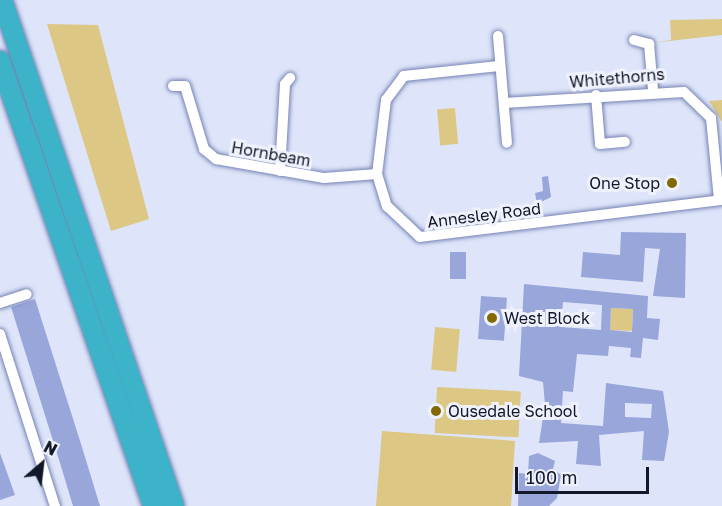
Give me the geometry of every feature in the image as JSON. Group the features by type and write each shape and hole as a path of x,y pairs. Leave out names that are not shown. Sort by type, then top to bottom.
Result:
{"highway":[{"path":"4,6 174,506"},
{"path":"0,62 153,506"}],"street":[{"path":"498,36 507,143"},
{"path":"634,40 649,44 653,90"},
{"name":"Annesley Road","path":"499,66 404,76 386,100 377,174 387,206 405,226 432,239 721,200"},
{"path":"280,171 285,84 290,78"},
{"name":"Hornbeam","path":"173,86 185,86 207,153 280,171 342,179 377,174"},
{"name":"Whitethorns","path":"504,103 672,88 695,98 711,118 718,135 721,200"},
{"path":"596,95 600,144 625,142"},
{"path":"0,303 27,294"},
{"path":"0,334 55,506"}],"shaded area":[{"path":"722,19 722,35 652,43 671,40 670,20"},
{"path":"47,24 98,25 149,219 111,231"},
{"path":"722,100 722,122 709,101"},
{"path":"455,108 458,144 440,145 437,110"},
{"path":"611,308 633,309 632,331 610,330"},
{"path":"435,327 460,329 456,372 431,370"},
{"path":"437,387 521,391 518,437 435,433"},
{"path":"382,431 515,441 511,506 376,506"}],"building":[{"path":"548,176 551,197 537,204 535,193 543,191 542,177"},
{"path":"621,232 686,233 685,298 653,296 660,249 645,248 643,282 581,277 583,252 620,255"},
{"path":"450,252 466,252 466,279 450,279"},
{"path":"524,284 648,296 647,318 660,319 658,340 643,338 641,358 630,357 631,348 609,346 608,356 577,354 573,392 563,391 561,423 603,426 606,383 663,391 669,432 664,461 642,460 644,431 599,435 601,466 576,464 578,441 539,443 545,405 543,382 519,376","holes":["563,302 602,305 601,330 561,327","611,308 633,309 632,332 610,330","625,403 652,404 651,418 625,417"]},
{"name":"West Block","path":"481,296 507,298 504,341 478,339"},
{"path":"35,299 100,506 73,506 11,307"},
{"path":"0,453 15,495 0,500"},
{"path":"538,453 555,461 553,469 561,475 557,498 549,506 518,506 519,473 528,474 529,456"}],"place":[{"name":"One Stop","path":"672,183"},
{"name":"West Block","path":"492,318"},
{"name":"Ousedale School","path":"436,411"}]}
